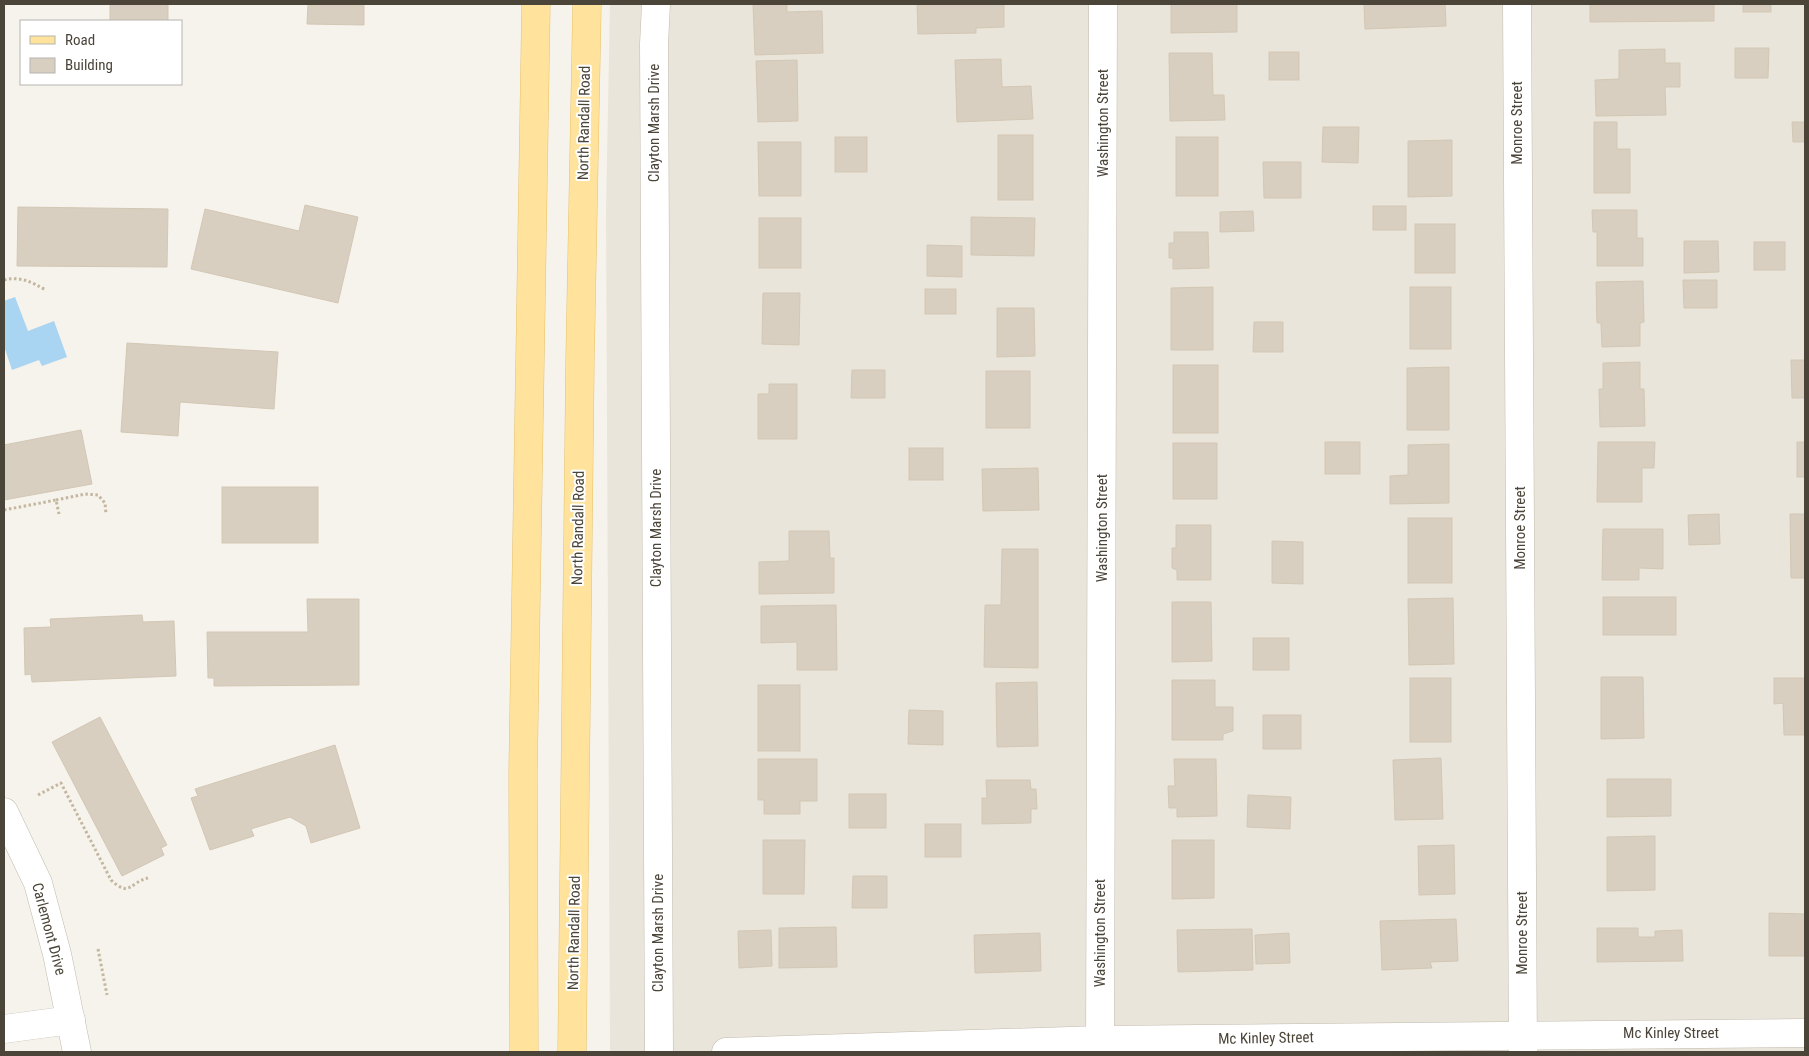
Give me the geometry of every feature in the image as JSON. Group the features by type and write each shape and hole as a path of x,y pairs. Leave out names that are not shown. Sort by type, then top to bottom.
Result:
{"main road":[{"path":"524,1052 523,773 536,4"},
{"name":"North Randall Road","path":"572,1052 580,332 587,4"}],"street":[{"name":"Clayton Marsh Drive","path":"656,4 654,44 659,1052"},
{"name":"Washington Street","path":"1100,1046 1103,4"},
{"name":"Monroe Street","path":"1517,4 1523,1043"},
{"name":"Carlemont Drive","path":"4,812 38,882 57,954 77,1052"},
{"path":"4,1029 71,1020"},
{"name":"Mc Kinley Street","path":"726,1052 1100,1046 1523,1043 1805,1032"}],"path":[{"path":"4,280 16,277 30,281 46,290"},
{"path":"4,510 85,494 98,495 105,503 106,514"},
{"path":"56,500 59,514"},
{"path":"38,795 61,783 111,880 119,888 129,889 148,878"},
{"path":"98,950 107,995"}],"shaded area":[{"path":"610,4 1805,4 1805,1052 610,1052 606,211"}],"water":[{"path":"15,297 28,331 54,321 67,357 42,366 39,360 12,370 4,346 4,301"}],"building":[{"path":"110,4 168,4 168,20 110,20"},
{"path":"308,4 364,4 364,25 307,24"},
{"path":"753,4 787,4 787,12 822,11 823,53 755,55"},
{"path":"917,4 1004,4 1004,27 976,28 976,33 918,34"},
{"path":"1171,4 1237,4 1237,32 1171,33"},
{"path":"1364,4 1445,4 1446,26 1365,29"},
{"path":"1590,4 1714,4 1714,21 1590,22"},
{"path":"1743,4 1771,4 1771,12 1743,12"},
{"path":"1735,48 1769,48 1768,78 1735,78"},
{"path":"1665,49 1665,63 1680,63 1680,87 1665,87 1666,115 1596,116 1595,80 1619,79 1619,50"},
{"path":"1269,52 1299,52 1299,80 1269,80"},
{"path":"1169,53 1212,53 1213,95 1224,95 1225,120 1170,121"},
{"path":"1001,59 1002,87 1031,86 1033,119 957,122 955,60"},
{"path":"797,60 798,121 758,122 756,61"},
{"path":"1594,122 1617,122 1617,149 1630,149 1630,193 1594,193"},
{"path":"1792,122 1805,122 1805,142 1793,142"},
{"path":"1323,127 1359,127 1358,163 1322,162"},
{"path":"998,135 1033,135 1033,200 998,200"},
{"path":"835,137 867,137 867,172 835,172"},
{"path":"1176,137 1218,137 1218,196 1176,196"},
{"path":"1452,140 1452,196 1408,197 1408,141"},
{"path":"758,142 801,142 801,196 759,196"},
{"path":"1263,162 1301,162 1301,198 1264,198"},
{"path":"305,205 358,217 338,303 191,269 205,209 299,231"},
{"path":"1373,206 1406,206 1406,230 1373,230"},
{"path":"18,207 168,209 167,267 17,266"},
{"path":"1592,210 1637,210 1637,238 1643,238 1643,266 1597,266 1597,232 1593,232"},
{"path":"1253,211 1254,231 1220,232 1220,212"},
{"path":"971,217 1035,218 1034,256 971,255"},
{"path":"759,218 801,218 801,268 759,268"},
{"path":"1415,224 1455,224 1455,273 1415,273"},
{"path":"1174,232 1208,232 1209,268 1173,269 1173,258 1169,258 1169,243 1174,243"},
{"path":"1684,241 1718,241 1719,272 1684,273"},
{"path":"1754,242 1785,242 1785,270 1754,270"},
{"path":"927,245 962,246 962,277 927,276"},
{"path":"1683,280 1717,280 1717,308 1684,308"},
{"path":"1643,281 1644,322 1640,323 1640,346 1602,347 1601,323 1597,323 1596,282"},
{"path":"1213,287 1213,350 1171,350 1171,288"},
{"path":"1410,287 1451,287 1451,349 1410,349"},
{"path":"925,289 956,289 956,314 925,314"},
{"path":"763,293 800,293 799,345 762,344"},
{"path":"997,308 1034,308 1035,356 997,357"},
{"path":"1254,322 1283,322 1283,352 1253,352"},
{"path":"127,343 278,352 274,409 180,402 178,436 121,432"},
{"path":"1791,360 1805,360 1805,398 1792,398"},
{"path":"1640,362 1640,389 1644,389 1645,426 1600,427 1599,389 1603,389 1603,363"},
{"path":"1173,365 1218,365 1218,433 1173,433"},
{"path":"1449,367 1449,430 1407,430 1407,368"},
{"path":"852,370 885,370 885,398 851,398"},
{"path":"986,371 1030,371 1030,428 986,428"},
{"path":"769,384 797,384 797,439 758,439 758,394 769,394"},
{"path":"81,430 92,484 4,500 4,445"},
{"path":"1325,442 1360,442 1360,474 1325,474"},
{"path":"1598,442 1655,442 1654,468 1642,468 1642,502 1597,502"},
{"path":"1797,442 1805,442 1805,477 1797,477"},
{"path":"1173,443 1217,443 1217,499 1173,499"},
{"path":"1449,444 1449,503 1390,504 1390,476 1408,475 1408,445"},
{"path":"909,448 943,448 943,480 909,480"},
{"path":"1038,468 1039,510 983,511 982,469"},
{"path":"222,487 318,487 318,543 222,543"},
{"path":"1719,514 1720,544 1689,545 1688,515"},
{"path":"1790,514 1805,514 1805,578 1791,578"},
{"path":"1408,518 1452,518 1452,583 1408,583"},
{"path":"1176,525 1211,525 1211,580 1177,580 1177,570 1172,568 1172,548 1176,548"},
{"path":"1603,529 1663,529 1663,569 1639,568 1639,580 1602,580"},
{"path":"789,531 829,531 830,558 834,558 834,593 759,594 759,562 789,561"},
{"path":"1272,541 1303,542 1303,584 1272,583"},
{"path":"1002,549 1038,549 1038,668 984,667 985,605 1001,605"},
{"path":"1603,597 1676,597 1676,635 1603,635"},
{"path":"1453,598 1454,664 1409,665 1408,599"},
{"path":"307,599 359,599 359,685 214,686 214,678 208,678 207,632 308,632"},
{"path":"1172,602 1211,602 1212,661 1172,662"},
{"path":"836,605 837,670 797,670 797,642 761,643 761,606"},
{"path":"142,615 143,622 174,621 176,676 32,682 31,674 25,675 24,628 51,627 50,619"},
{"path":"1253,638 1289,638 1289,670 1253,670"},
{"path":"1601,677 1643,677 1644,738 1601,739"},
{"path":"1410,678 1451,678 1451,742 1410,742"},
{"path":"1774,678 1805,678 1805,735 1784,735 1783,703 1774,704"},
{"path":"1172,680 1215,680 1215,707 1233,707 1233,731 1223,734 1223,740 1172,740"},
{"path":"1037,682 1038,746 997,747 996,683"},
{"path":"758,685 800,685 800,751 758,751"},
{"path":"909,710 943,711 943,745 908,744"},
{"path":"1263,715 1301,715 1301,749 1263,749"},
{"path":"100,717 167,845 161,848 164,855 122,876 52,742"},
{"path":"335,745 360,828 311,843 306,826 290,817 251,829 254,836 210,850 191,798 198,796 195,789"},
{"path":"1441,758 1443,819 1395,820 1393,760"},
{"path":"758,759 817,759 817,801 800,801 800,814 764,814 764,800 758,800"},
{"path":"1174,759 1216,759 1217,816 1177,817 1177,808 1169,808 1168,786 1175,786"},
{"path":"1607,779 1671,779 1671,816 1607,817"},
{"path":"986,780 1030,780 1031,789 1036,789 1037,809 1031,809 1031,823 982,824 982,798 987,798"},
{"path":"849,794 886,794 886,828 849,828"},
{"path":"1248,795 1291,797 1290,829 1247,827"},
{"path":"925,824 961,824 961,857 925,857"},
{"path":"1655,836 1655,890 1607,891 1607,837"},
{"path":"763,840 805,840 804,894 763,894"},
{"path":"1172,840 1214,840 1214,898 1172,899"},
{"path":"1454,845 1455,894 1419,895 1418,846"},
{"path":"853,876 887,876 887,908 852,908"},
{"path":"1769,913 1805,914 1805,956 1769,956"},
{"path":"1456,919 1458,961 1430,962 1432,968 1382,970 1380,921"},
{"path":"836,927 837,967 779,968 779,928"},
{"path":"1597,928 1638,928 1638,937 1655,937 1655,931 1682,930 1683,961 1597,962"},
{"path":"1252,929 1253,970 1178,972 1177,930"},
{"path":"771,930 772,966 739,968 738,931"},
{"path":"1040,933 1041,971 975,973 974,935"},
{"path":"1289,933 1290,963 1256,964 1255,935"}]}
